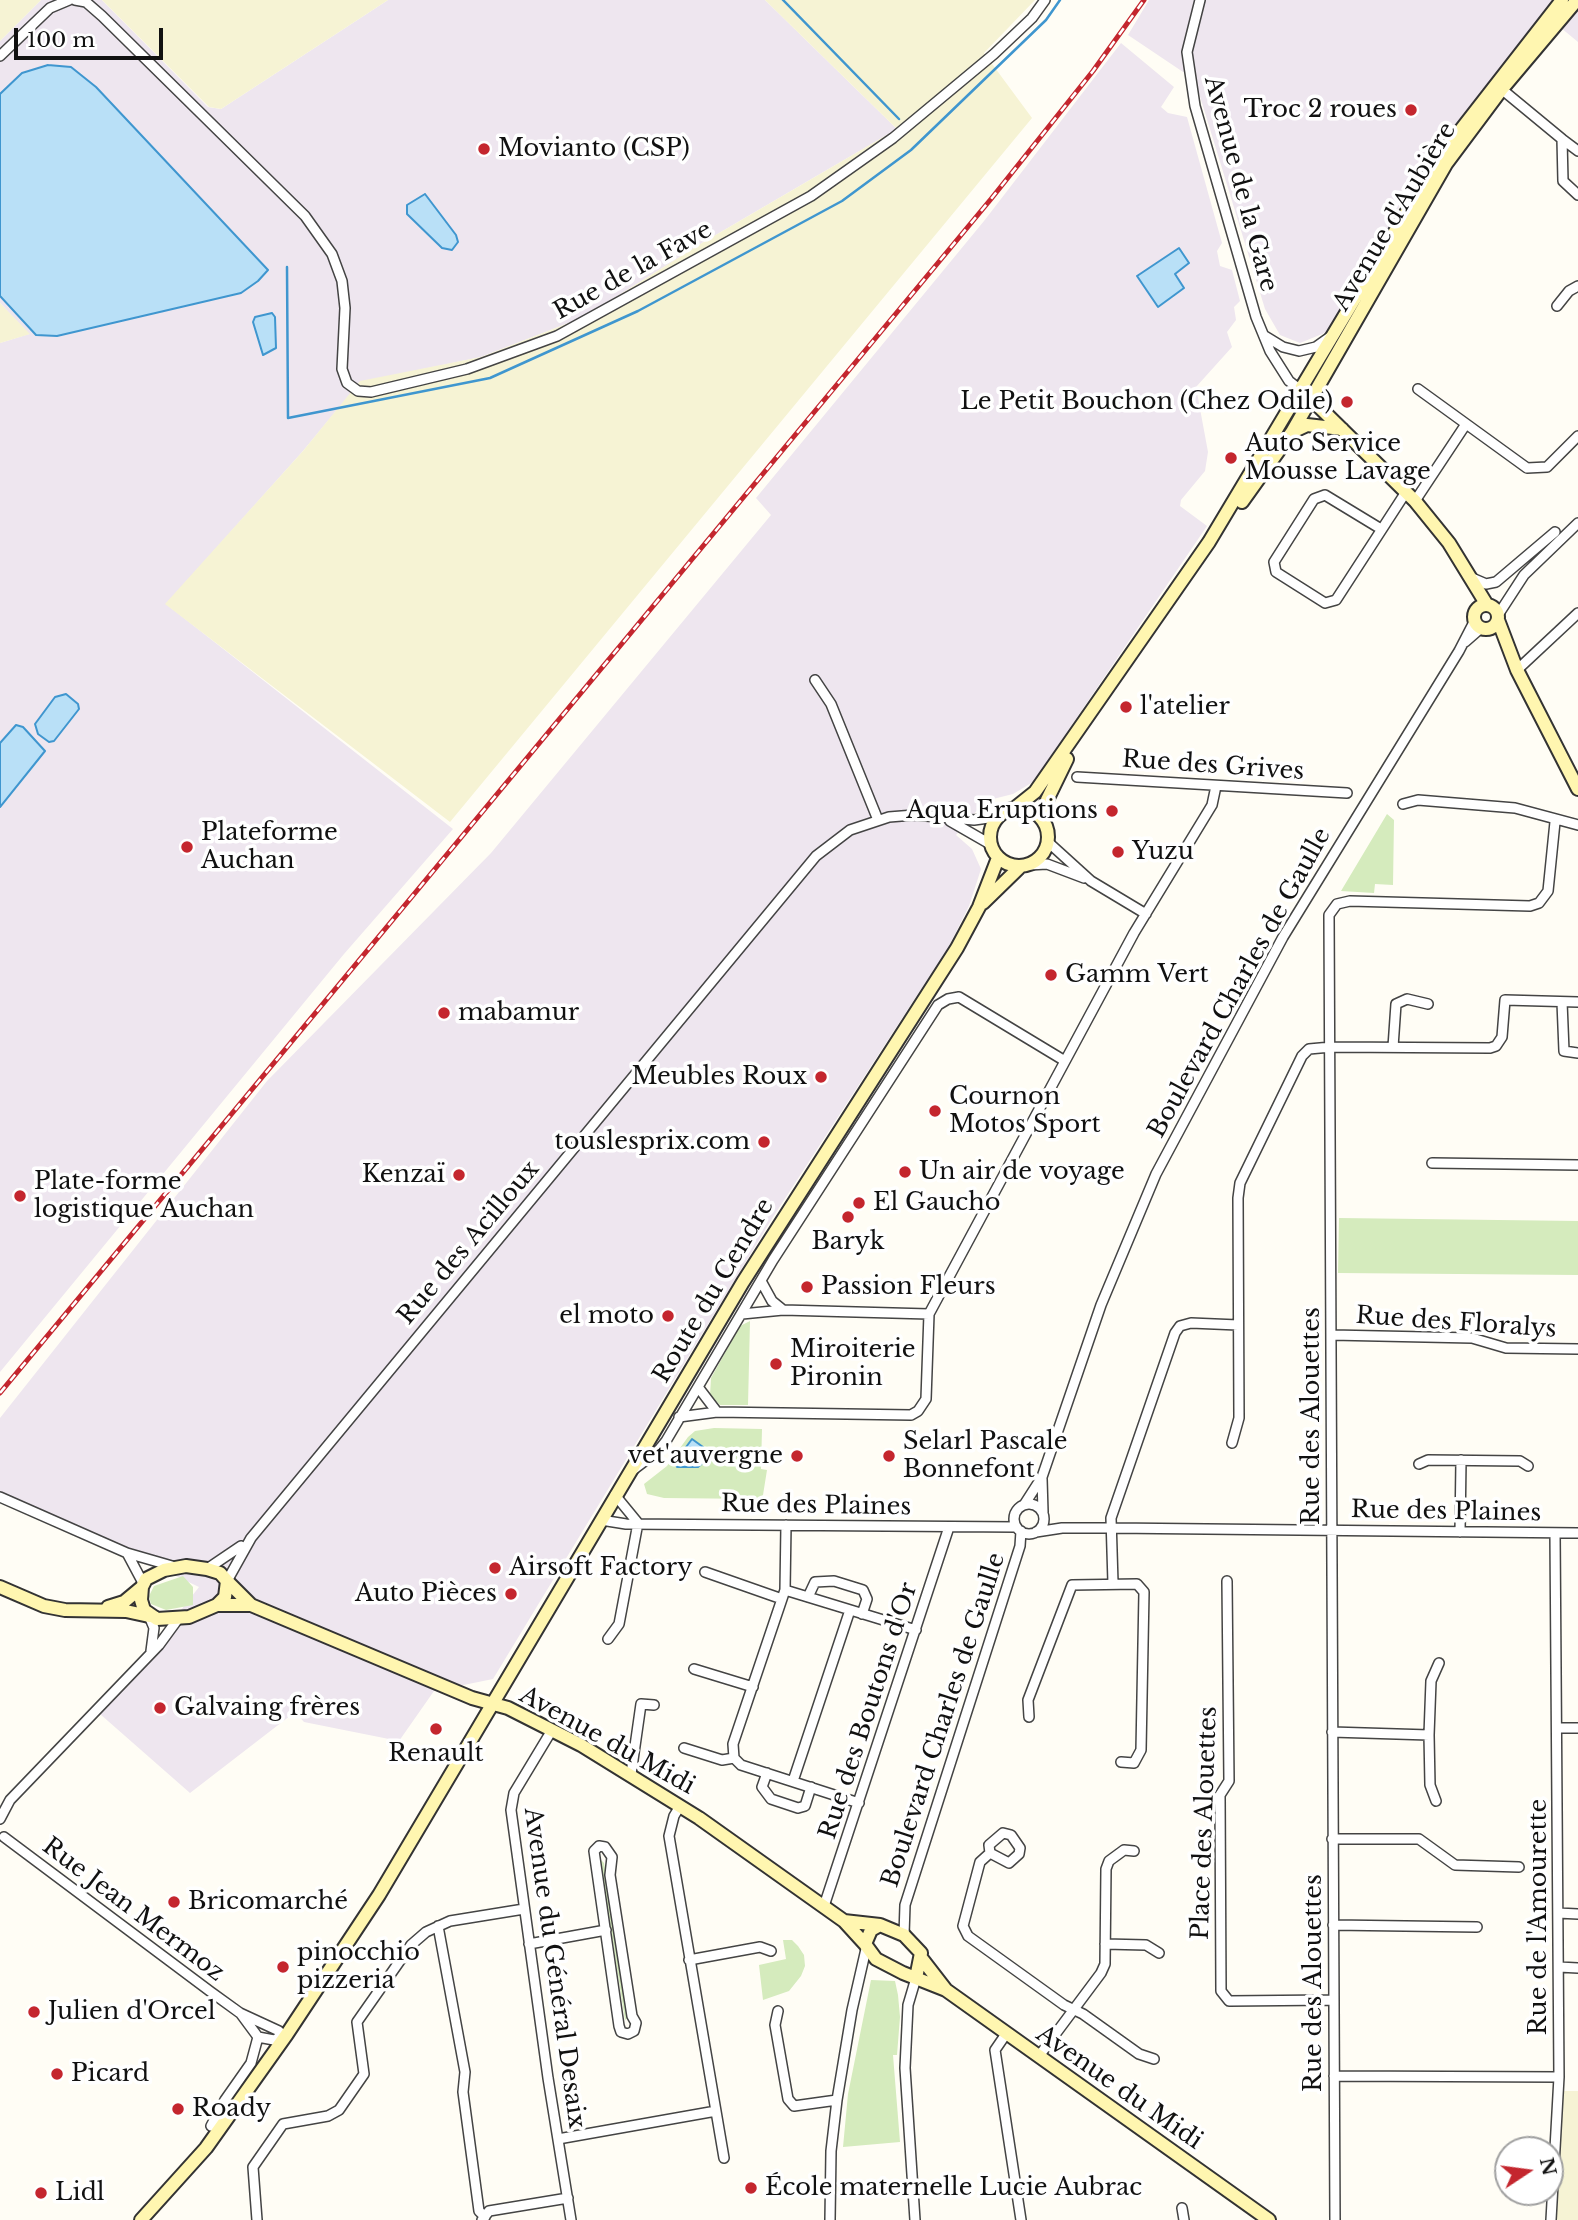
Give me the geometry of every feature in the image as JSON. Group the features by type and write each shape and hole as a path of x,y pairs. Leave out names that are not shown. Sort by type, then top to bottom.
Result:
{"main road":[{"name":"Avenue d'Aubière","path":"1307,394 1337,333 1439,158 1498,86 1562,0"},
{"name":"Avenue d'Aubière","path":"1307,394 1446,164 1498,86 1577,0"},
{"path":"1307,394 1406,492 1449,543 1468,574 1486,618 1516,667 1578,789"},
{"path":"1209,542 1292,432 1307,394"},
{"path":"1082,728 1047,800 1043,820 1048,842 1041,856 1025,866 1006,864 998,858 990,844 989,833 996,817 1015,808 1035,792 1082,728 1307,394"},
{"path":"1292,432 1307,425 1342,429"},
{"path":"1015,808 1031,810 1043,820"},
{"name":"Route du Cendre","path":"280,2037 379,1895 743,1282 957,948 979,907 998,858"},
{"name":"Route du Cendre","path":"979,907 1002,881 1025,866"},
{"path":"95,1611 124,1602 156,1573 176,1567 207,1569"},
{"name":"Avenue du Midi","path":"207,1569 220,1573 251,1605 472,1698 493,1703 552,1730 631,1774 844,1921 876,1959 946,1990 1269,2220"},
{"path":"217,1605 225,1597 227,1581"},
{"path":"142,1585 141,1600 149,1616"},
{"path":"0,1587 44,1606 137,1612 177,1619"},
{"name":"Avenue du Midi","path":"177,1619 217,1605 251,1605"},
{"path":"844,1921 885,1927 904,1935"},
{"path":"866,1947 871,1930 885,1927"},
{"name":"Avenue du Midi","path":"904,1935 917,1947 922,1959 946,1990"},
{"path":"916,1978 922,1959"},
{"path":"170,2191 211,2126 280,2037"},
{"path":"141,2220 206,2148 280,2037"}],"street":[{"path":"0,56 50,8 69,0"},
{"name":"Rue de la Fave","path":"75,0 86,2 102,16 305,216 332,254 342,281 345,308 342,369 347,383 358,391 371,392 467,369 584,323 843,176 994,54 1032,18 1045,0"},
{"name":"Avenue de la Gare","path":"1200,0 1187,52 1188,73 1236,253 1270,351 1289,381 1307,394"},
{"path":"1498,86 1578,151"},
{"path":"1563,139 1563,181 1578,195"},
{"path":"1556,306 1569,291 1578,286"},
{"path":"1265,336 1283,348 1299,351 1316,347 1337,333"},
{"path":"1418,388 1527,468 1548,467 1578,436"},
{"path":"1415,502 1466,424"},
{"path":"1381,529 1325,495 1314,499 1274,562 1276,572 1325,603 1336,600 1406,492"},
{"name":"Boulevard Charles de Gaulle","path":"1020,1508 1042,1478 1109,1284 1156,1174 1283,937 1464,643 1524,575 1578,523"},
{"path":"1468,574 1479,582 1496,582 1555,532"},
{"path":"1516,667 1578,613"},
{"path":"815,680 831,704 878,820"},
{"name":"Rue des Grives","path":"1077,777 1347,793"},
{"path":"679,1417 717,1412 911,1415 918,1411 926,1399 929,1314 1146,914 1212,805 1216,786"},
{"path":"1404,804 1419,800 1515,808 1541,814 1555,822 1578,825"},
{"name":"Rue des Acilloux","path":"207,1569 232,1554 251,1538 816,856 850,830 878,820 914,816 945,819 996,817"},
{"name":"Rue des Acilloux","path":"945,819 990,844"},
{"name":"Rue des Alouettes","path":"1335,2220 1330,1530 1331,1047 1328,924 1332,908 1350,901 1530,906 1539,903 1548,891 1555,822"},
{"path":"1048,842 1091,881"},
{"path":"1025,866 1047,864 1091,881 1146,914"},
{"path":"628,1473 658,1451 761,1281 939,1005 947,999 959,998 1065,1062"},
{"path":"1393,1047 1396,1004 1407,999 1427,1004"},
{"path":"1232,1443 1239,1418 1240,1182 1301,1056 1309,1049 1331,1047 1490,1048 1496,1046 1502,1037 1505,1000 1578,1002"},
{"path":"1562,1002 1564,1051 1578,1053"},
{"path":"1432,1163 1578,1165"},
{"path":"761,1281 772,1301 783,1310"},
{"path":"742,1314 783,1310 929,1314"},
{"path":"1113,1583 1111,1518 1175,1333 1180,1326 1191,1323 1238,1325"},
{"name":"Rue des Floralys","path":"1332,1335 1472,1338 1506,1348 1578,1349"},
{"path":"698,1387 717,1412"},
{"path":"1419,1464 1428,1460 1520,1461 1528,1466"},
{"path":"1460,1532 1461,1460"},
{"name":"Boulevard Charles de Gaulle","path":"904,1935 905,1905 1020,1546 1026,1531 1042,1527 1042,1478"},
{"path":"608,1639 620,1624 638,1523 615,1495"},
{"path":"0,1497 127,1553 176,1567"},
{"path":"995,1526 1020,1508 1033,1504 1062,1528"},
{"path":"1020,1508 1026,1531"},
{"name":"Rue des Plaines","path":"601,1520 638,1523 995,1526 1026,1531 1113,1528 1578,1533"},
{"path":"786,1525 784,1595 733,1744 734,1758 741,1765 859,1803"},
{"name":"Rue des Boutons d'Or","path":"824,1906 949,1527"},
{"name":"Rue de l'Amourette","path":"1551,2220 1559,2077 1555,1533"},
{"name":"Rue des Acilloux","path":"227,1581 251,1538"},
{"path":"127,1553 142,1585"},
{"path":"705,1572 784,1595 808,1597 916,1630"},
{"path":"808,1597 815,1581 834,1581 863,1590 867,1599 862,1614"},
{"name":"Place des Alouettes","path":"1227,1581 1229,1782 1220,1795 1221,1991 1229,2001 1333,2000"},
{"path":"1029,1717 1028,1700 1072,1585 1137,1584 1144,1592 1141,1750 1134,1762 1121,1762"},
{"path":"793,1781 850,1610"},
{"path":"149,1616 154,1628 151,1651"},
{"path":"2,1839 5,1828 0,1820 10,1800 159,1645 177,1619"},
{"path":"1436,1801 1430,1785 1429,1735 1431,1681 1438,1663"},
{"path":"694,1669 752,1687"},
{"path":"631,1774 641,1704 654,1705"},
{"path":"1557,1728 1578,1728"},
{"name":"Avenue du Général Desaix","path":"552,1730 512,1797 512,1819 528,1944 571,2220"},
{"path":"1332,1732 1429,1735"},
{"path":"684,1748 722,1760 734,1758"},
{"path":"767,1773 762,1787 764,1794 798,1808 805,1806 811,1787"},
{"path":"680,1806 672,1820 669,1836 724,2158"},
{"name":"Rue Jean Mermoz","path":"2,1839 240,2012 280,2037"},
{"path":"1332,1839 1419,1839 1455,1865 1519,1867"},
{"path":"599,1846 605,1847 612,1857 610,1875 632,2016 636,2023 634,2031 628,2034 619,2030 606,1930 594,1852 599,1846"},
{"path":"1039,2056 1101,1973 1105,1964 1109,1861 1124,1850 1134,1851"},
{"path":"990,1853 980,1862 963,1926 968,1936 1139,2054 1154,2059"},
{"name":"Boulevard Charles de Gaulle","path":"885,1927 905,1905"},
{"path":"257,2220 253,2166 283,2124 328,2116 339,2110 364,2074 357,2022 411,1945 450,1921 524,1909"},
{"path":"1558,1913 1578,1914"},
{"path":"1333,1925 1477,1927"},
{"path":"438,1926 465,2073 463,2092 479,2211 484,2218 489,2211 568,2198"},
{"path":"528,1944 606,1930"},
{"path":"1105,1944 1146,1945 1159,1953"},
{"path":"690,1960 760,1947 771,1951"},
{"path":"830,2220 831,2151 837,2100 866,1947"},
{"path":"1559,1967 1578,1968"},
{"path":"915,2220 905,2068 908,2005 916,1978"},
{"path":"778,2011 775,2025 788,2099 794,2106 837,2100"},
{"name":"Rue Jean Mermoz","path":"240,2012 258,2037"},
{"path":"1006,2034 995,2050 1021,2220"},
{"path":"211,2126 225,2100 251,2063 258,2037 280,2037"},
{"path":"1334,2076 1559,2077"},
{"path":"558,2139 716,2111"},
{"path":"1182,2208 1184,2220"}],"shaded area":[{"path":"0,0 41,0 0,41"},
{"path":"41,0 102,0 208,107 221,109 388,0 765,0 897,129 702,243 584,317 481,357 360,382 303,451 166,604 453,829 344,954 0,1372 0,343 29,334 0,303 0,41"},
{"path":"102,0 388,0 221,109 209,107"},
{"path":"765,0 1035,0 984,53 1032,118 450,822 165,604 303,451 360,381 481,357 584,317 702,243 897,129"},
{"path":"1149,0 1578,0 1578,42 1543,13 1420,169 1332,330 1300,343 1280,335 1265,309 1195,80 1128,35"},
{"path":"1121,43 1174,87 1161,107 1168,113 1187,117 1222,243 1217,251 1220,266 1232,270 1240,301 1234,307 1236,320 1227,332 1232,347 1196,387 1208,452 1205,471 1181,500 1180,506 1207,526 1033,782 1013,794 985,801 956,835 972,849 981,869 969,906 949,946 773,1217 493,1679 434,1691 399,1741 304,1722 295,1712 190,1793 100,1714 199,1587 0,1492 0,1418 267,1081 491,853 771,515 756,498 984,221"},
{"path":"0,303 30,334 0,343"},
{"path":"1560,2091 1578,2091 1578,2220 1554,2220 1555,2206 1564,2206 1564,2136 1558,2136"}],"green space":[{"path":"1387,814 1394,820 1393,885 1375,884 1374,893 1341,891"},
{"path":"1339,1218 1578,1221 1578,1275 1338,1273"},
{"path":"750,1321 748,1405 720,1405 710,1395 711,1378 740,1326"},
{"path":"714,1428 762,1429 761,1469 767,1470 763,1495 759,1499 664,1498 647,1494 644,1484 667,1466 688,1437 695,1431"},
{"path":"183,1576 193,1587 193,1605 166,1610 151,1604 149,1596 154,1586"},
{"path":"600,1859 604,1863 629,2017 625,2020"},
{"path":"783,1940 792,1940 798,1946 804,1955 805,1966 789,1991 763,2000 759,1965 786,1959"},
{"path":"871,1980 895,1981 898,1995 900,2017 897,2055 893,2055 900,2142 843,2147 848,2094"}],"water":[{"path":"48,65 71,67 96,87 268,270 258,281 241,293 57,336 36,335 0,296 0,94 22,73"},
{"path":"425,194 456,235 458,242 452,250 442,248 407,214 407,205"},
{"path":"1179,248 1189,263 1175,274 1184,288 1158,307 1137,276"},
{"path":"272,313 275,317 276,348 263,355 253,322 255,317"},
{"path":"66,694 78,704 79,709 54,741 49,742 38,734 35,724 55,697"},
{"path":"16,725 23,727 45,751 0,807 0,743"},
{"path":"692,1439 703,1447 706,1460 698,1467 677,1467 675,1462"}],"waterway":[{"path":"783,0 899,119"},
{"path":"287,267 288,418 490,378 638,311 842,201 911,150 1046,20 1060,0"}],"railway":[{"path":"0,1393 991,199 1093,71 1144,0"}],"place":[{"name":"Troc 2 roues","path":"1411,110"},
{"name":"Movianto (CSP)","path":"484,149"},
{"name":"Le Petit Bouchon (Chez Odile)","path":"1347,402"},
{"name":"Auto Service Mousse Lavage","path":"1231,458"},
{"name":"l'atelier","path":"1126,707"},
{"name":"Aqua Eruptions","path":"1112,811"},
{"name":"Plateforme Auchan","path":"187,847"},
{"name":"Yuzu","path":"1118,852"},
{"name":"Gamm Vert","path":"1051,975"},
{"name":"mabamur","path":"444,1013"},
{"name":"Meubles Roux","path":"821,1077"},
{"name":"Cournon Motos Sport","path":"935,1111"},
{"name":"touslesprix.com","path":"764,1142"},
{"name":"Un air de voyage","path":"905,1172"},
{"name":"Kenzaï","path":"459,1175"},
{"name":"Plate-forme logistique Auchan","path":"20,1196"},
{"name":"El Gaucho","path":"859,1203"},
{"name":"Baryk","path":"848,1217"},
{"name":"Passion Fleurs","path":"807,1287"},
{"name":"el moto","path":"668,1316"},
{"name":"Miroiterie Pironin","path":"776,1364"},
{"name":"vet'auvergne","path":"797,1456"},
{"name":"Selarl Pascale Bonnefont","path":"889,1456"},
{"name":"Airsoft Factory","path":"495,1568"},
{"name":"Auto Pièces","path":"511,1594"},
{"name":"Galvaing frères","path":"160,1708"},
{"name":"Renault","path":"436,1729"},
{"name":"Bricomarché","path":"174,1902"},
{"name":"pinocchio pizzeria","path":"283,1967"},
{"name":"Julien d'Orcel","path":"34,2012"},
{"name":"Picard","path":"57,2074"},
{"name":"Roady","path":"178,2109"},
{"name":"École maternelle Lucie Aubrac","path":"751,2188"},
{"name":"Lidl","path":"41,2193"}]}
